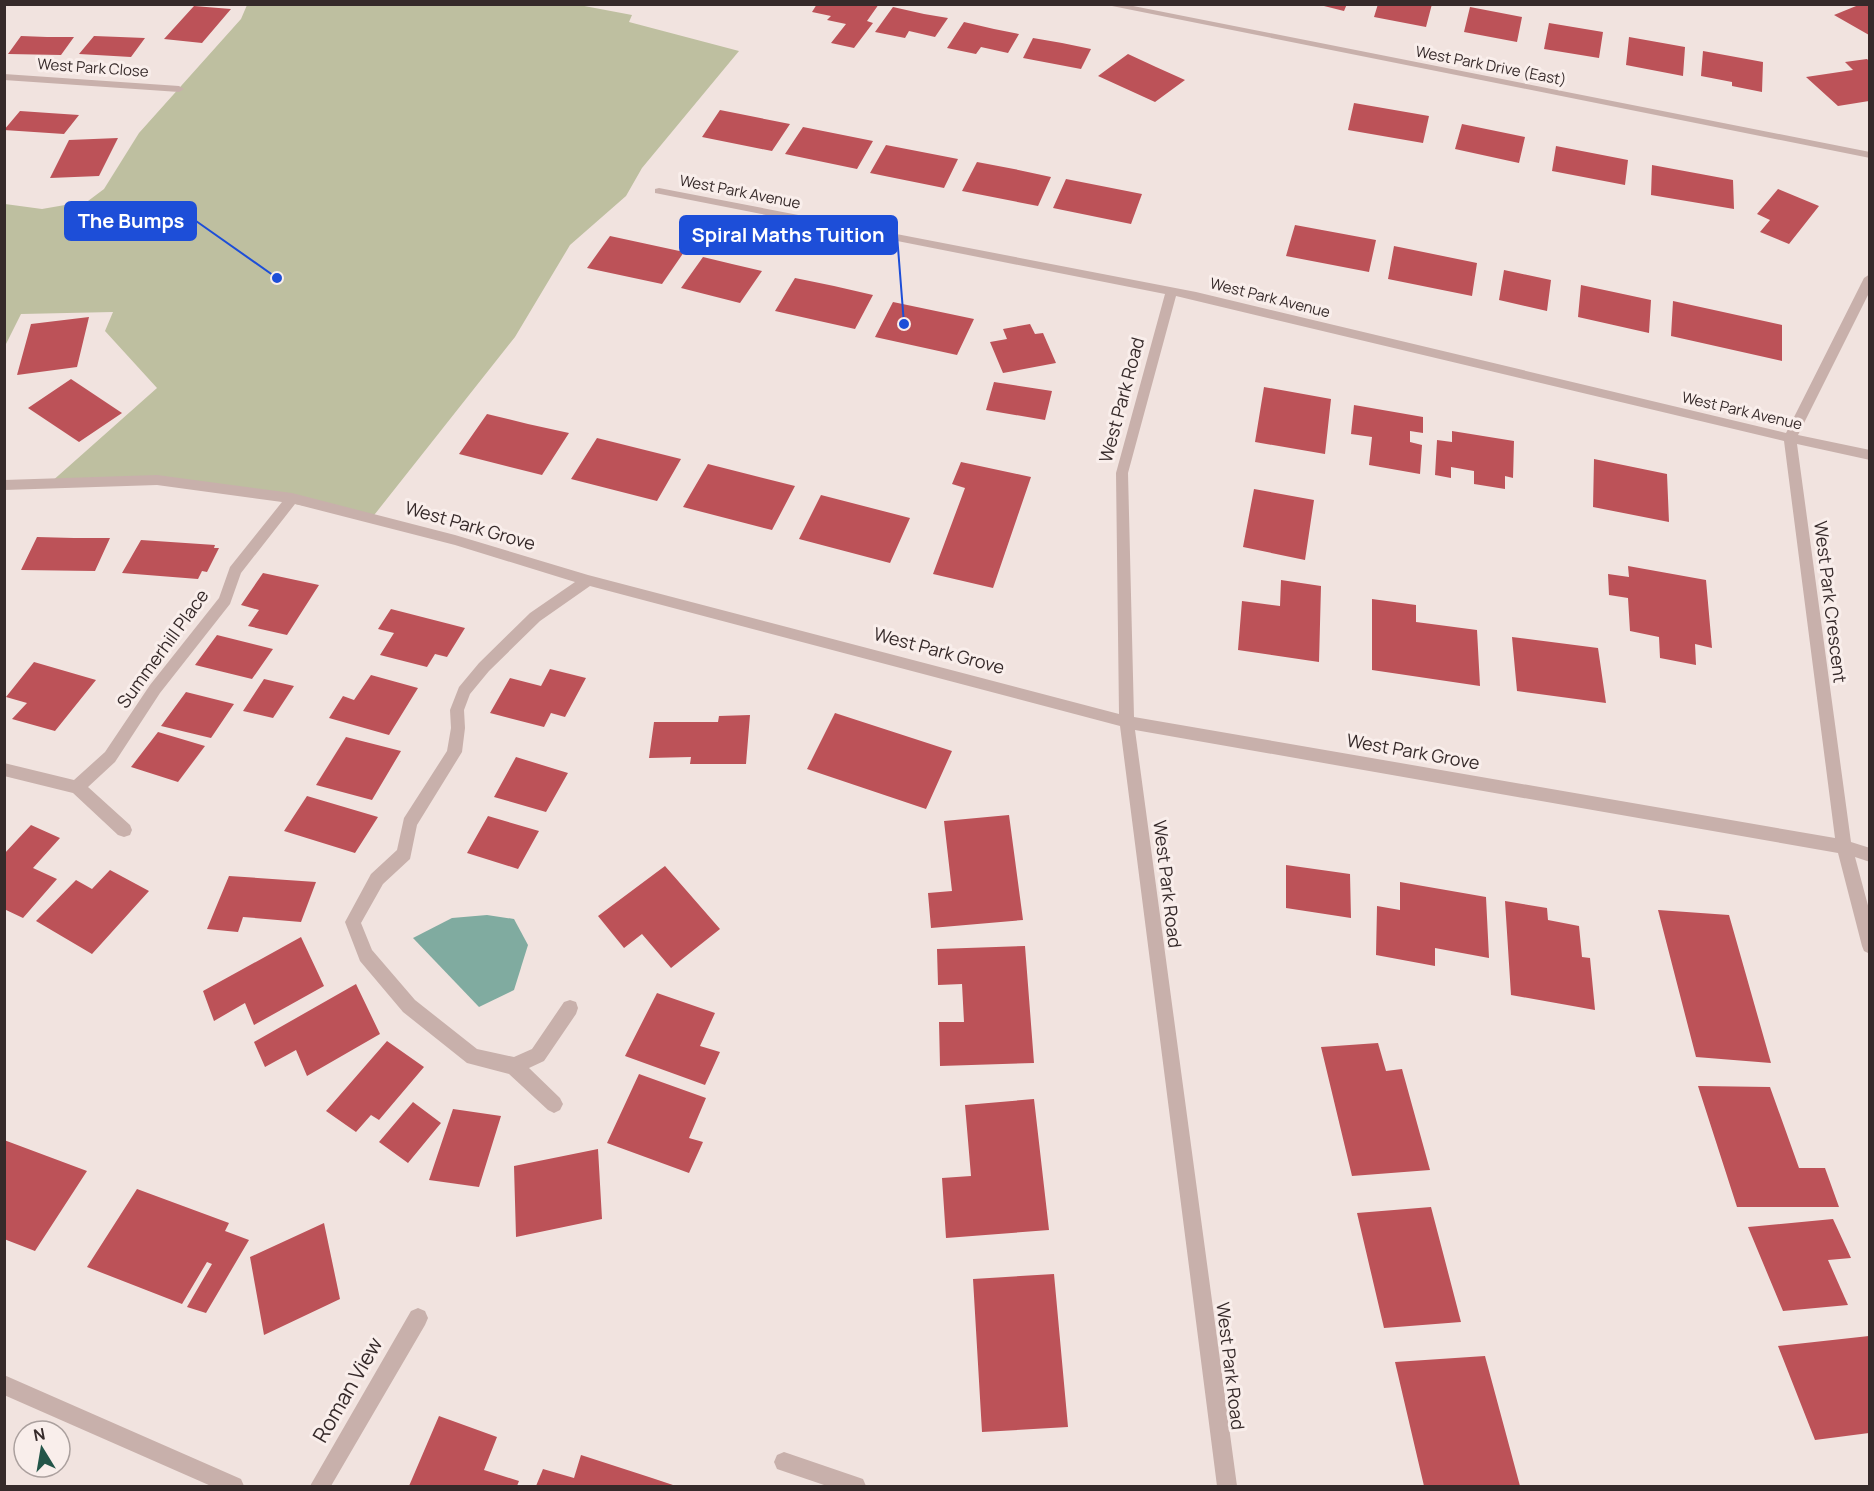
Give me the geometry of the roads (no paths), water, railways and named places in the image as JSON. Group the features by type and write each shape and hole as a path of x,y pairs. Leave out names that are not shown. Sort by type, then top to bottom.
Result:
{"street":[{"name":"West Park Drive (East)","path":"1106,4 1869,155"},
{"name":"West Park Close","path":"4,77 179,89"},
{"name":"West Park Avenue","path":"659,191 1172,291 1869,455"},
{"path":"1790,438 1869,278"},
{"name":"West Park Road","path":"1172,291 1122,473 1126,722 1227,1486"},
{"name":"West Park Crescent","path":"1790,438 1844,847 1869,946"},
{"name":"West Park Grove","path":"4,485 157,480 292,498 456,540 588,580 1126,722 1844,847 1869,855"},
{"name":"Summerhill Place","path":"77,787 110,757 155,689 225,600 235,571 292,498"},
{"path":"554,1104 514,1066 473,1057 409,1006 366,956 353,922 377,879 404,854 410,823 454,752 458,728 457,710 464,691 484,667 535,617 588,580"},
{"path":"4,769 77,787 124,830"},
{"path":"514,1066 538,1055 570,1008"},
{"name":"Roman View","path":"320,1486 418,1318"},
{"path":"4,1385 234,1486"},
{"path":"784,1462 856,1486"}],"water":[{"path":"487,915 514,919 528,945 514,990 479,1007 413,938 452,918"}],"place":[{"name":"The Bumps","path":"277,278"},
{"name":"Spiral Maths Tuition","path":"904,324"}]}
